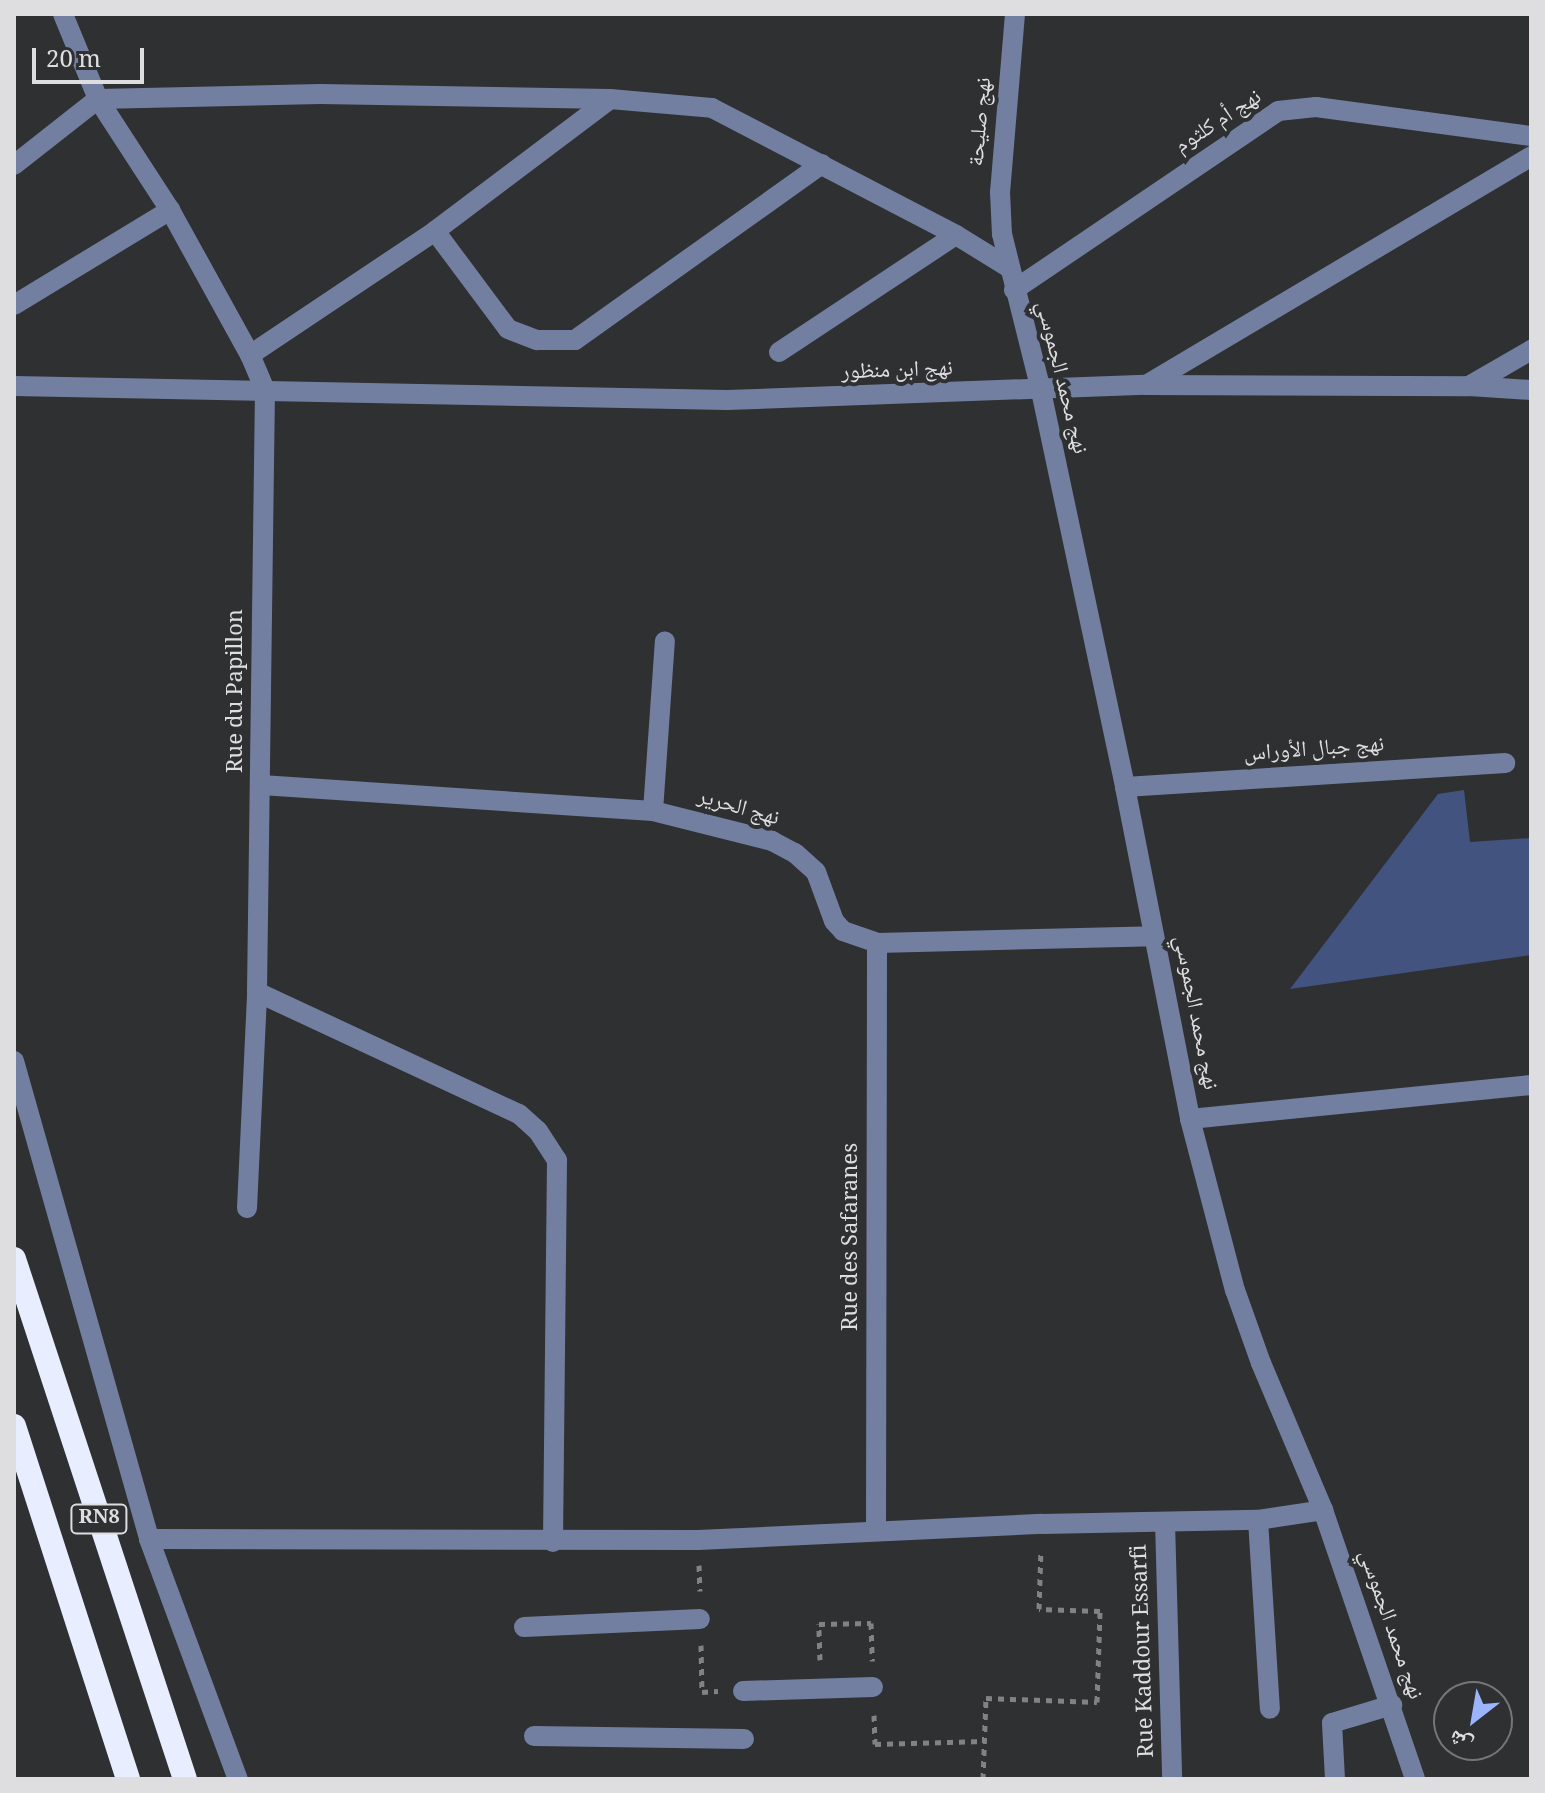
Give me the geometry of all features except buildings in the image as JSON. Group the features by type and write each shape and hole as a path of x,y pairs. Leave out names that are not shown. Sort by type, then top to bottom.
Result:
{"highway":[{"name":"RN8","path":"14,1259 185,1779"},
{"name":"RN8","path":"14,1426 128,1779"}],"street":[{"path":"63,14 98,99 170,210 250,355 265,390"},
{"name":"نهج صليحة","path":"1002,234 1000,192 1015,14"},
{"path":"14,165 98,99 320,94 610,99 712,108 956,235 1008,267"},
{"path":"250,355 435,231 610,99"},
{"name":"نهج أم كلثوم","path":"1014,290 1278,111 1316,107 1531,136"},
{"path":"1145,385 1531,156"},
{"path":"435,231 508,329 537,340 575,340 822,164"},
{"path":"14,305 170,210"},
{"name":"نهج محمد الجموسي","path":"1002,234 1041,391 1125,787 1190,1119 1235,1290 1261,1363 1323,1510 1415,1779"},
{"path":"779,352 956,235"},
{"path":"1469,386 1531,350"},
{"name":"نهج ابن منظور","path":"14,386 727,400 1145,385 1469,386 1531,390"},
{"name":"Rue du Papillon","path":"247,1208 257,992 265,390"},
{"path":"653,811 665,641"},
{"name":"نهج جبال الأوراس","path":"1125,787 1505,763"},
{"name":"نهج الحرير","path":"261,785 653,811 772,841 795,853 816,872 834,921 843,931 877,943 1154,936"},
{"name":"Rue des Safaranes","path":"876,1531 877,943"},
{"path":"257,992 519,1114 538,1131 557,1160 553,1542"},
{"path":"14,1061 149,1539 238,1779"},
{"path":"1190,1119 1531,1085"},
{"path":"149,1539 698,1540 1042,1524 1258,1520 1323,1510"},
{"path":"1258,1520 1270,1709"},
{"name":"Rue Kaddour Essarfi","path":"1165,1522 1172,1779"},
{"path":"524,1627 700,1619"},
{"path":"743,1691 873,1687"},
{"path":"1335,1779 1332,1723 1392,1705"},
{"path":"534,1736 744,1739"}],"path":[{"path":"983,1779 986,1698 1097,1702 1100,1611 1039,1609 1042,1524"},
{"path":"698,1540 702,1692 743,1691"}],"shaded area":[{"path":"1464,790 1470,842 1531,838 1531,955 1290,989 1438,794"}]}
